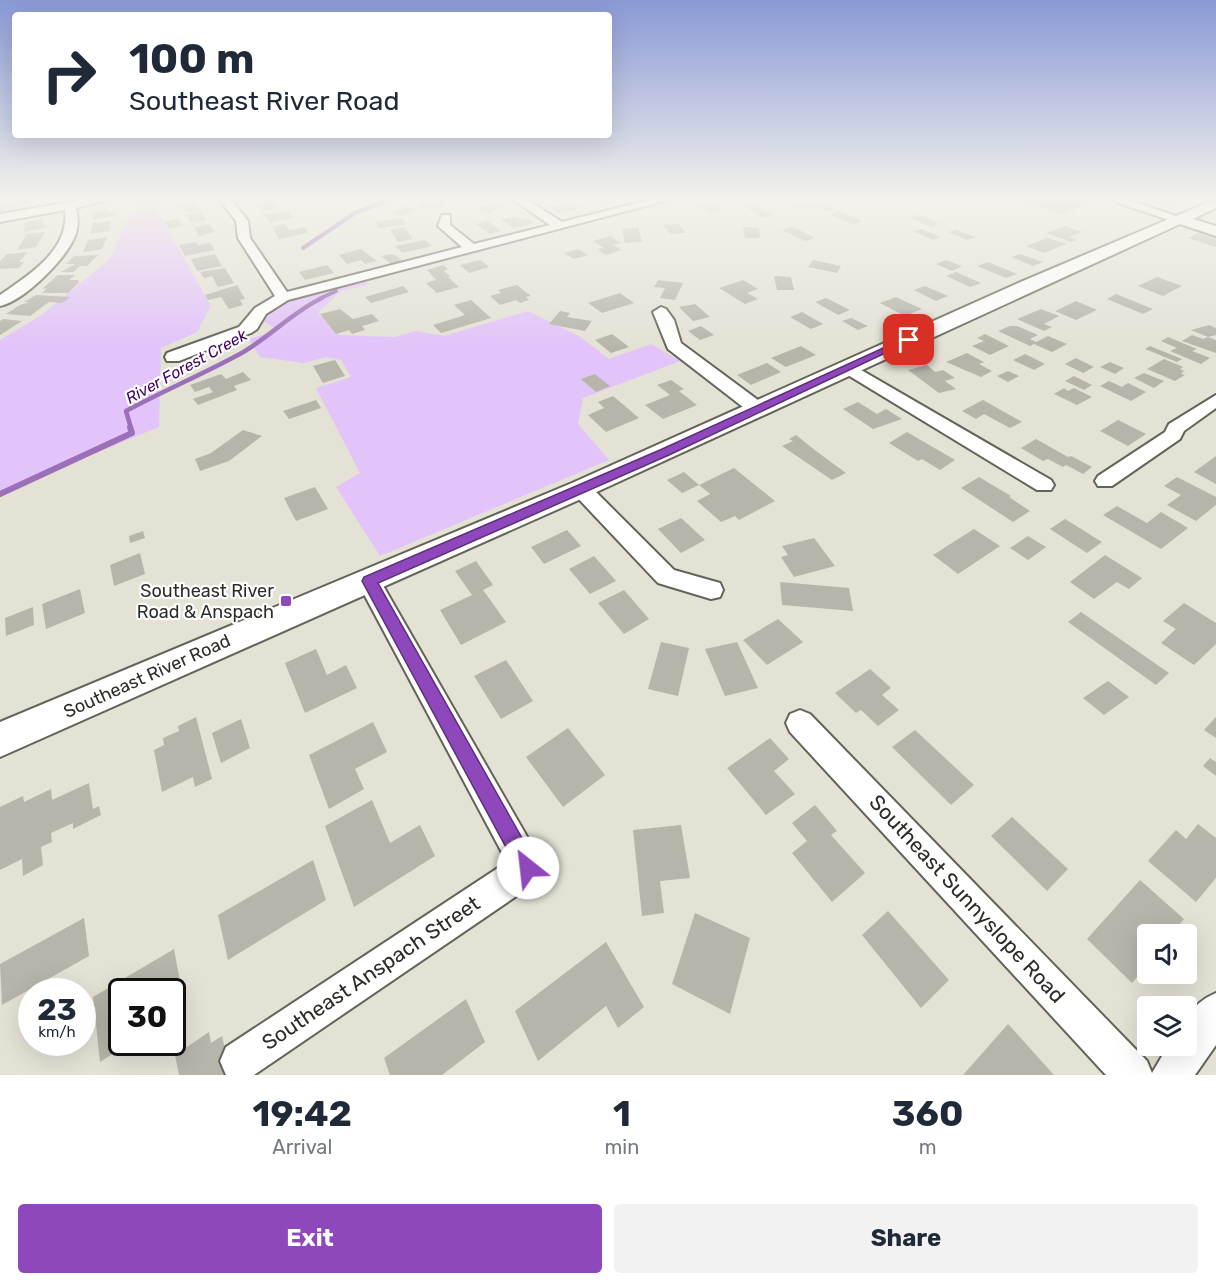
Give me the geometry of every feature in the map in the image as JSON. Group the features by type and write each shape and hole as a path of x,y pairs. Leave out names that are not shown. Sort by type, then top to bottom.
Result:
{"street":[{"path":"0,302 28,281 60,248"},
{"path":"251,248 283,297"},
{"path":"173,357 245,330 251,326 260,311 283,297 475,248"},
{"name":"Southeast River Road","path":"0,740 581,489 1114,248"},
{"path":"661,312 667,320 668,335 674,346 759,410"},
{"path":"849,368 1044,485"},
{"path":"1105,481 1173,435 1176,428 1216,400"},
{"path":"581,489 666,577 711,590"},
{"name":"Southeast Anspach Street","path":"240,1061 528,868 369,581"},
{"name":"Southeast Sunnyslope Road","path":"800,723 1133,1075"},
{"path":"1171,1075 1216,1012"}],"shaded area":[{"path":"115,248 178,248 211,306 197,332 161,348 159,427 0,492 0,340 40,316 110,259"},
{"path":"365,279 368,285 341,291 318,313 339,335 395,337 416,331 444,336 528,311 579,336 609,359 651,344 680,361 583,398 578,424 609,460 380,556 336,487 360,473 316,388 351,377 341,360 326,357 304,363 260,357 249,339 278,330 263,321 283,305 310,294"}],"building":[{"path":"85,248 102,248 102,249 83,252"},
{"path":"181,248 215,250 185,256"},
{"path":"397,248 423,248 403,253"},
{"path":"618,248 621,250 606,255 597,249"},
{"path":"1032,248 1056,248 1044,253"},
{"path":"361,249 377,261 365,264 361,260 347,264 339,255"},
{"path":"578,249 588,255 574,259 564,253"},
{"path":"28,252 19,262 24,262 19,268 0,269 0,261 7,254"},
{"path":"215,254 222,266 197,271 191,259"},
{"path":"391,254 402,261 391,264 381,256"},
{"path":"1020,254 1043,262 1033,266 1011,257"},
{"path":"98,255 87,266 80,266 74,272 61,272 75,264 66,264 74,256"},
{"path":"480,260 489,267 469,273 460,265"},
{"path":"813,260 841,266 837,273 808,267"},
{"path":"946,260 962,266 952,271 936,264"},
{"path":"988,262 1017,274 1006,278 977,266"},
{"path":"327,265 334,273 305,280 299,272"},
{"path":"443,265 448,269 444,271 450,276 448,277 459,287 437,293 426,283 436,280 427,270"},
{"path":"225,268 234,283 218,287 212,276 204,278 200,272"},
{"path":"956,272 981,283 970,287 946,276"},
{"path":"58,275 75,275 69,280 79,282 68,293 42,293 47,288 42,289"},
{"path":"774,276 791,277 794,290 777,290"},
{"path":"1157,277 1182,286 1163,296 1138,286"},
{"path":"658,280 683,283 675,300 660,298 665,288 654,287"},
{"path":"743,280 758,289 747,293 758,299 745,304 719,288"},
{"path":"237,285 245,299 240,300 243,305 229,309 221,297 208,300 205,295"},
{"path":"517,285 531,296 526,297 529,300 520,303 516,300 500,305 490,296 501,293 498,290"},
{"path":"403,286 409,292 371,303 365,297"},
{"path":"925,286 948,296 936,301 914,290"},
{"path":"620,293 634,303 602,313 588,303"},
{"path":"1116,294 1153,309 1143,314 1107,299"},
{"path":"36,295 70,297 62,303 49,302 30,316 6,314 30,302 24,302"},
{"path":"896,297 922,309 905,316 880,303"},
{"path":"826,298 850,310 838,315 815,302"},
{"path":"471,300 491,318 441,333 433,325 465,315 454,305"},
{"path":"1076,301 1097,310 1076,320 1055,311"},
{"path":"695,304 710,317 693,321 679,307"},
{"path":"340,309 353,319 372,314 379,321 362,326 365,330 352,334 349,330 336,334 320,314"},
{"path":"1041,309 1059,316 1044,324 1052,327 1044,331 1017,319"},
{"path":"560,311 570,313 567,317 592,321 585,331 549,324"},
{"path":"802,312 823,324 811,329 790,317"},
{"path":"851,318 868,326 858,330 842,321"},
{"path":"3,319 22,321 0,335 0,321"},
{"path":"1209,325 1216,328 1216,335 1208,337 1191,330"},
{"path":"701,326 714,335 700,340 688,331"},
{"path":"1017,326 1038,335 1030,339 1036,342 1048,336 1067,344 1052,352 1034,344 1030,346 998,331"},
{"path":"612,334 629,347 611,353 595,340"},
{"path":"985,334 1009,346 990,355 972,346 984,341 977,338"},
{"path":"1192,335 1216,340 1216,353 1182,341"},
{"path":"1168,337 1197,349 1192,351 1210,358 1201,364 1170,351 1177,348 1161,341"},
{"path":"801,346 816,355 786,367 771,358"},
{"path":"1150,346 1182,359 1177,362 1145,349"},
{"path":"967,353 984,362 979,364 992,371 981,377 946,362"},
{"path":"1025,354 1045,364 1034,370 1013,360"},
{"path":"1076,358 1094,367 1083,373 1065,364"},
{"path":"1164,359 1183,367 1180,369 1184,371 1181,374 1185,375 1175,381 1147,369"},
{"path":"335,360 345,376 323,383 313,366"},
{"path":"1110,362 1124,368 1115,374 1100,367"},
{"path":"767,363 781,372 751,385 737,375"},
{"path":"927,365 935,372 943,370 955,378 945,381 956,389 939,393 908,370"},
{"path":"1008,371 1019,376 1008,382 997,376"},
{"path":"243,372 251,380 234,386 237,390 198,405 193,399 213,392 209,387 195,392 190,385 221,374 226,379"},
{"path":"1144,373 1164,381 1154,388 1134,378"},
{"path":"595,374 610,386 596,392 581,379"},
{"path":"1074,376 1092,385 1084,390 1065,381"},
{"path":"671,380 684,389 679,391 697,405 663,419 645,405 670,395 657,385"},
{"path":"1109,381 1122,387 1128,383 1146,392 1131,401 1100,386"},
{"path":"1064,388 1068,391 1074,388 1092,397 1077,405 1054,394"},
{"path":"613,396 639,418 606,432 588,415 604,408 598,402"},
{"path":"316,400 321,408 289,419 283,411"},
{"path":"983,400 1022,422 1010,428 984,414 976,419 962,411"},
{"path":"858,402 877,414 886,409 902,419 873,429 843,409"},
{"path":"1118,420 1146,434 1128,446 1100,431"},
{"path":"243,430 262,436 229,461 200,471 195,459 211,453"},
{"path":"907,432 955,460 940,470 922,459 918,461 889,443"},
{"path":"796,435 846,473 832,480 782,446 793,441 789,439"},
{"path":"1036,439 1092,467 1083,474 1048,459 1043,461 1021,448"},
{"path":"1216,456 1216,484 1194,472"},
{"path":"734,468 775,501 739,520 735,516 721,522 697,501 710,494 699,485"},
{"path":"684,472 699,485 682,493 667,480"},
{"path":"979,477 1011,496 1009,497 1030,511 1013,522 961,488"},
{"path":"1177,477 1216,497 1216,505 1196,521 1167,505 1181,495 1164,486"},
{"path":"315,487 328,509 296,521 284,498"},
{"path":"1117,506 1147,523 1161,512 1188,528 1161,549 1103,515"},
{"path":"681,518 705,540 681,553 658,529"},
{"path":"1065,519 1102,542 1087,553 1050,529"},
{"path":"974,529 1000,546 958,574 933,555"},
{"path":"567,530 581,546 544,564 531,547"},
{"path":"143,531 145,538 130,543 129,536"},
{"path":"1028,536 1046,547 1028,560 1010,548"},
{"path":"814,538 835,566 794,577 781,557 788,555 782,546"},
{"path":"140,553 145,574 114,586 110,565"},
{"path":"1105,555 1142,578 1129,589 1117,582 1094,599 1070,582"},
{"path":"594,556 616,581 590,594 569,569"},
{"path":"476,561 493,585 483,590 506,622 461,645 440,610 472,595 455,571"},
{"path":"780,582 849,588 853,611 782,605"},
{"path":"80,589 85,613 46,629 42,604"},
{"path":"624,590 649,619 624,634 598,603"},
{"path":"1184,603 1216,623 1216,644 1194,665 1161,643 1176,629 1163,621"},
{"path":"33,607 34,625 6,636 5,618"},
{"path":"1081,612 1169,673 1156,685 1068,622"},
{"path":"778,619 803,642 767,665 743,640"},
{"path":"661,642 689,648 678,696 648,689"},
{"path":"737,642 758,688 725,696 705,649"},
{"path":"316,649 327,675 346,665 357,688 305,713 285,663"},
{"path":"506,660 533,701 501,719 474,676"},
{"path":"870,669 891,688 882,695 899,710 878,726 861,710 856,713 835,693"},
{"path":"1108,681 1129,697 1104,715 1083,698"},
{"path":"196,717 212,779 195,787 193,777 162,792 154,750 164,745 163,738 179,731 178,726"},
{"path":"1216,717 1216,738 1204,730"},
{"path":"241,719 250,748 221,763 212,733"},
{"path":"373,722 387,752 355,769 364,789 329,809 309,755"},
{"path":"568,728 605,775 563,807 526,757"},
{"path":"915,730 974,785 951,805 892,747"},
{"path":"770,738 789,759 774,771 795,794 766,815 727,768"},
{"path":"1210,758 1216,762 1216,776 1203,766"},
{"path":"89,783 93,809 99,806 101,815 73,829 73,823 51,833 52,842 41,847 43,865 23,876 22,859 0,870 0,807 23,796 24,802 51,789 52,800"},
{"path":"372,800 390,843 420,825 435,856 354,907 325,826"},
{"path":"815,805 837,831 831,835 865,873 832,902 792,853 807,841 792,823"},
{"path":"1012,817 1068,869 1047,891 991,836"},
{"path":"1198,824 1216,838 1216,878 1196,902 1148,861 1176,830 1186,839"},
{"path":"681,825 690,878 660,881 664,913 642,916 633,830"},
{"path":"313,860 326,900 228,960 218,915"},
{"path":"1140,880 1184,919 1180,924 1137,924 1137,977 1132,983 1087,939"},
{"path":"888,911 949,980 921,1008 862,935"},
{"path":"695,913 750,938 730,1014 672,984"},
{"path":"84,918 89,956 50,978 18,978 18,996 2,1005 0,964"},
{"path":"606,942 644,1007 618,1028 606,1006 538,1061 515,1011"},
{"path":"174,949 179,978 125,978"},
{"path":"108,988 109,1056 100,1062 96,1025 96,995"},
{"path":"466,999 485,1042 442,1075 390,1075 384,1058"},
{"path":"1008,1024 1054,1075 963,1075"},
{"path":"209,1032 211,1043 222,1036 231,1075 179,1075 175,1056 186,1056 186,1048"}],"waterway":[{"name":"River Forest Creek","path":"319,299 336,291"},
{"name":"River Forest Creek","path":"131,428 126,411 238,355 322,298"},
{"name":"River Forest Creek","path":"0,494 132,433 130,427"}],"place":[{"name":"Southeast River Road & Anspach","path":"286,601"}],"route":[{"path":"528,868 369,581 664,452 909,340"}]}
